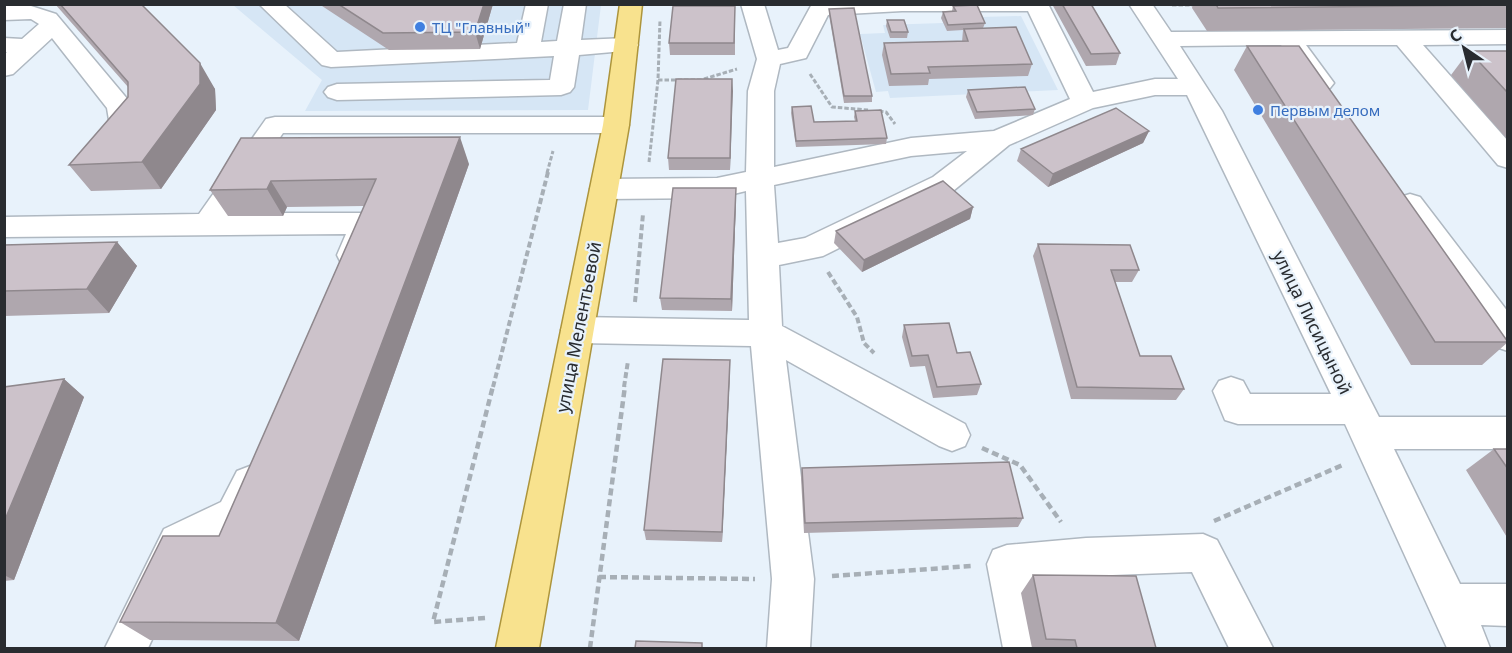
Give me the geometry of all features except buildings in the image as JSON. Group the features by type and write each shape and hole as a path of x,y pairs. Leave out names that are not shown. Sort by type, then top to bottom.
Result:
{"main road":[{"name":"улица Мелентьевой","path":"517,648 616,125 631,4"}],"street":[{"path":"270,4 331,60 626,45"},
{"path":"528,49 537,4"},
{"path":"337,92 561,87 575,4"},
{"path":"752,4 769,59 761,91 760,179 766,333 793,579 788,648"},
{"name":"улица Лисицыной","path":"1140,4 1196,87 1358,434 1469,648"},
{"path":"769,59 797,53 819,9 909,5 1037,5 1084,102"},
{"path":"4,13 32,12 46,16 120,107 124,127 96,160"},
{"path":"4,69 16,45 53,24"},
{"path":"1164,39 1508,37"},
{"path":"1288,38 1338,106"},
{"path":"1404,38 1508,159"},
{"path":"1070,72 1155,87 1196,87"},
{"path":"763,257 812,248 944,184 999,139 1084,102 1155,87"},
{"path":"207,224 275,125 616,125"},
{"path":"604,189 717,188 911,147 999,139"},
{"path":"1394,183 1508,338"},
{"path":"4,227 366,223 342,277"},
{"path":"578,330 766,333 952,435"},
{"path":"1231,391 1238,409 1358,434 1508,433"},
{"path":"126,648 178,542 235,515 260,461"},
{"path":"1024,648 1007,564 1086,557 1203,553 1252,648"},
{"path":"1447,604 1508,605"}],"path":[{"path":"1169,5 1204,5"},
{"path":"797,53 832,107 886,112 911,147"},
{"path":"658,80 703,79 761,91"},
{"path":"489,618 433,622 555,146"},
{"path":"812,248 857,317 864,343 880,360"},
{"path":"1203,553 1208,524 1358,434"},
{"path":"952,435 1020,465 1086,557"},
{"path":"599,577 793,579 1007,564"}],"shaded area":[{"path":"233,5 601,5 588,110 305,111 322,80"},
{"path":"1021,16 1058,90 890,98 888,91 876,92 860,34 885,33 883,25 943,23 941,18"}],"place":[{"name":"ТЦ \"Главный\"","path":"420,27"},
{"name":"Первым делом","path":"1258,110"}]}
